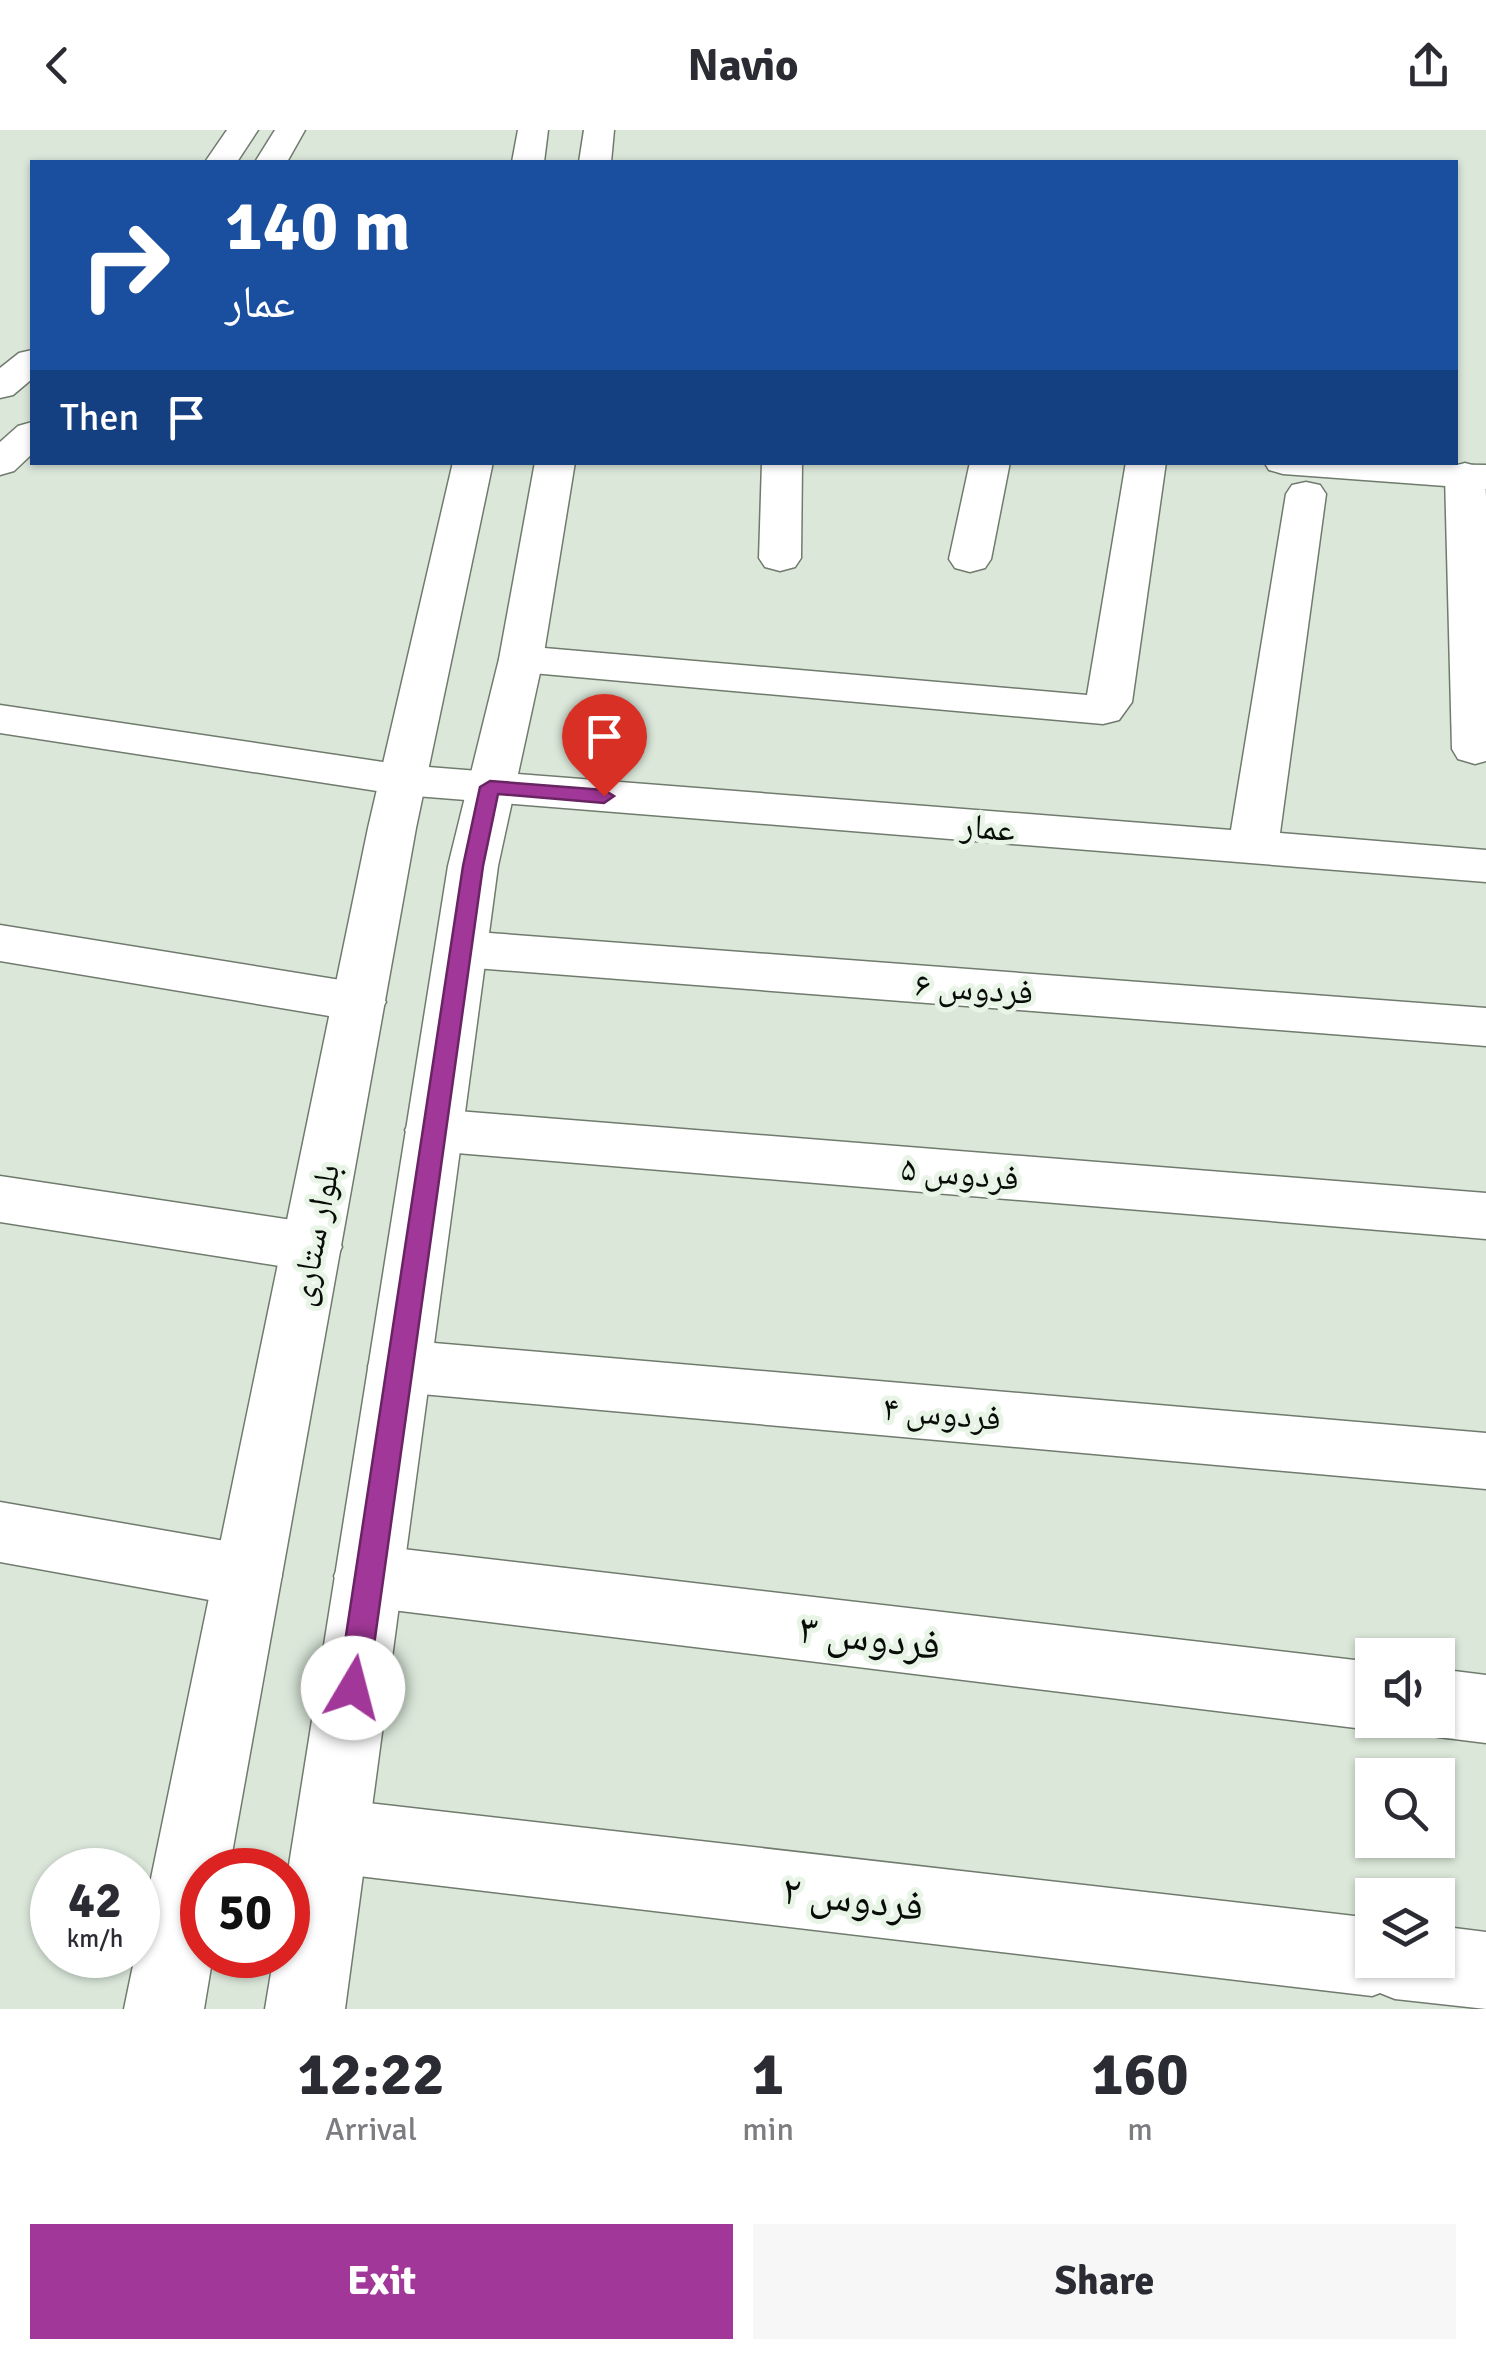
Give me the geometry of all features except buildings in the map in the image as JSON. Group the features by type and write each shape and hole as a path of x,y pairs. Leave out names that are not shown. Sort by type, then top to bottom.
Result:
{"street":[{"path":"222,160 243,130"},
{"path":"272,160 290,130"},
{"path":"528,160 533,130"},
{"path":"594,160 599,130"},
{"path":"0,463 30,436"},
{"name":"بلوار ستاری","path":"164,2009 359,1002 473,465"},
{"path":"305,2009 473,866 521,658 553,465"},
{"path":"780,558 782,465"},
{"path":"970,559 989,465"},
{"path":"521,658 1103,710 1109,702 1146,465"},
{"path":"1253,848 1295,478 1476,476 1475,749"},
{"name":"عمار","path":"0,720 404,780 1486,866"},
{"path":"0,943 359,1002"},
{"name":"فردوس ۶","path":"462,950 1486,1027"},
{"name":"فردوس ۵","path":"433,1130 1486,1216"},
{"path":"0,1200 312,1247"},
{"name":"فردوس ۴","path":"399,1366 1486,1462"},
{"path":"0,1532 248,1576"},
{"name":"فردوس ۳","path":"368,1576 1355,1694"},
{"path":"1455,1706 1486,1709"},
{"name":"فردوس ۲","path":"333,1836 1355,1956"},
{"path":"1455,1967 1486,1971"}],"route":[{"path":"353,1688 473,866 490,787 604,796"}]}
